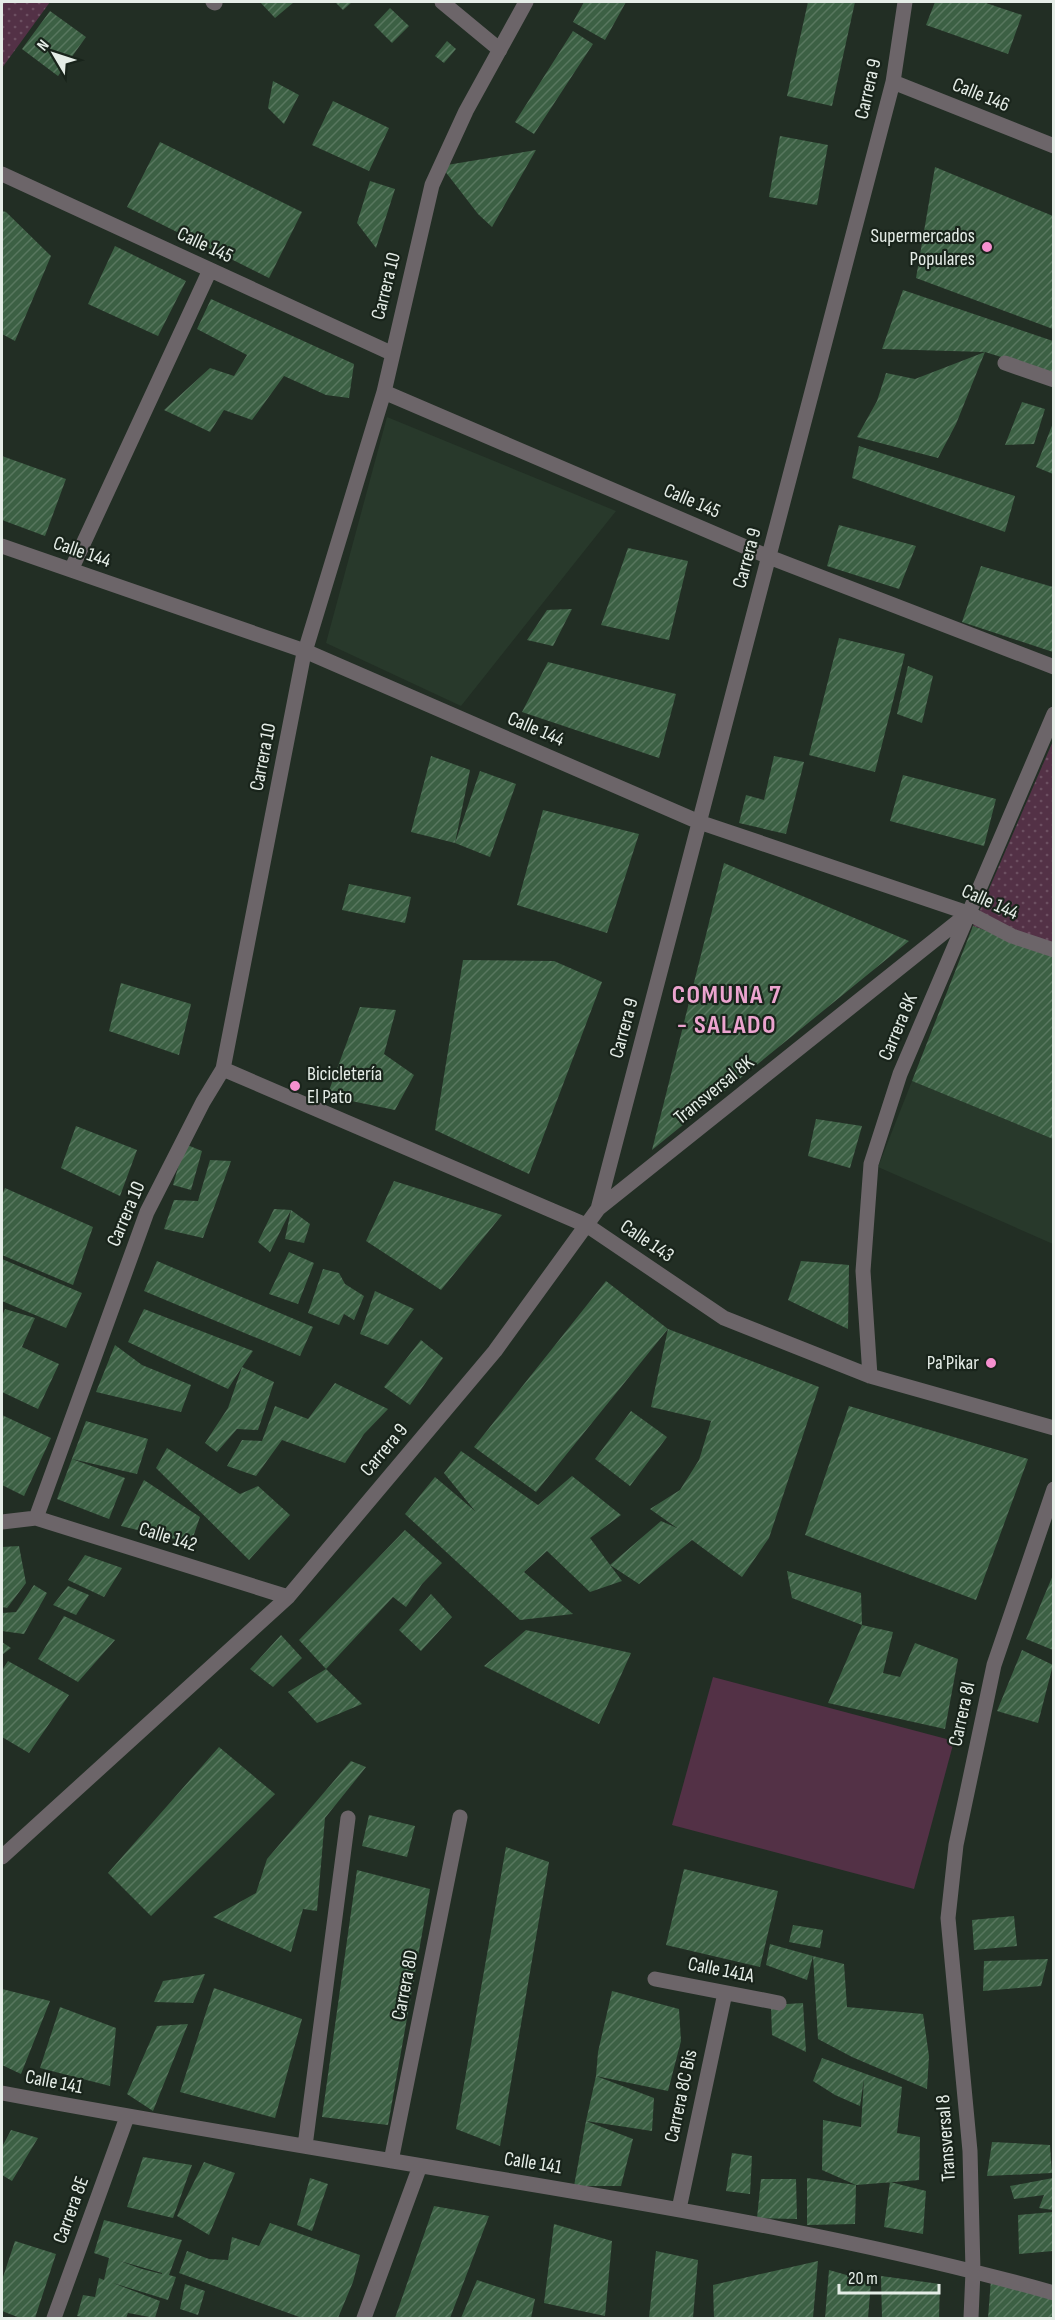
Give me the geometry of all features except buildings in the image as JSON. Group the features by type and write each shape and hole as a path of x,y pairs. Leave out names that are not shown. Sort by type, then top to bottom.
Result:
{"street":[{"path":"441,2 500,50"},
{"name":"Carrera 10","path":"36,1518 147,1212 203,1102 224,1069 305,651 384,392 432,185 466,111 526,2"},
{"name":"Carrera 9","path":"2,1857 288,1597 495,1351 588,1226 598,1209 893,82 905,2"},
{"name":"Calle 146","path":"893,82 1053,146"},
{"name":"Calle 145","path":"2,174 392,353"},
{"path":"71,570 210,270"},
{"path":"1005,363 1053,380"},
{"name":"Calle 145","path":"384,392 769,557 1053,667"},
{"name":"Calle 144","path":"2,546 305,651 699,822 968,913 1012,936 1053,950"},
{"name":"Carrera 8K","path":"870,1376 863,1271 871,1164 900,1074 1053,714"},
{"name":"Transversal 8K","path":"598,1209 968,913"},
{"name":"Calle 143","path":"224,1069 588,1226 724,1318 870,1376 1053,1428"},
{"name":"Carrera 8I","path":"951,1955 948,1918 956,1845 994,1665 1053,1489"},
{"path":"2,1522 36,1518"},
{"name":"Calle 142","path":"36,1518 288,1597"},
{"name":"Carrera 8D","path":"391,2161 460,1817"},
{"path":"306,2146 348,1818"},
{"name":"Transversal 8","path":"951,1955 970,2151 973,2271 971,2319"},
{"name":"Calle 141A","path":"655,1978 779,2003"},
{"name":"Carrera 8C Bis","path":"679,2209 725,1993"},
{"name":"Calle 141","path":"2,2093 127,2117 679,2209 973,2271 1053,2293"},
{"name":"Carrera 8E","path":"54,2319 127,2117"},
{"path":"364,2319 420,2166"}],"shaded area":[{"path":"2,2 50,2 2,68"},
{"path":"387,417 616,511 461,706 326,643"},
{"path":"1053,741 1053,954 973,926"},
{"path":"912,1081 1053,1139 1053,1244 878,1167"},
{"path":"713,1677 954,1741 914,1889 672,1825"}],"place":[{"name":"Supermercados Populares","path":"987,247"},
{"name":"Bicicletería El Pato","path":"295,1086"},
{"name":"Pa'Pikar","path":"991,1363"}],"district":[{"name":"COMUNA 7 - SALADO","path":"727,1010"}]}
